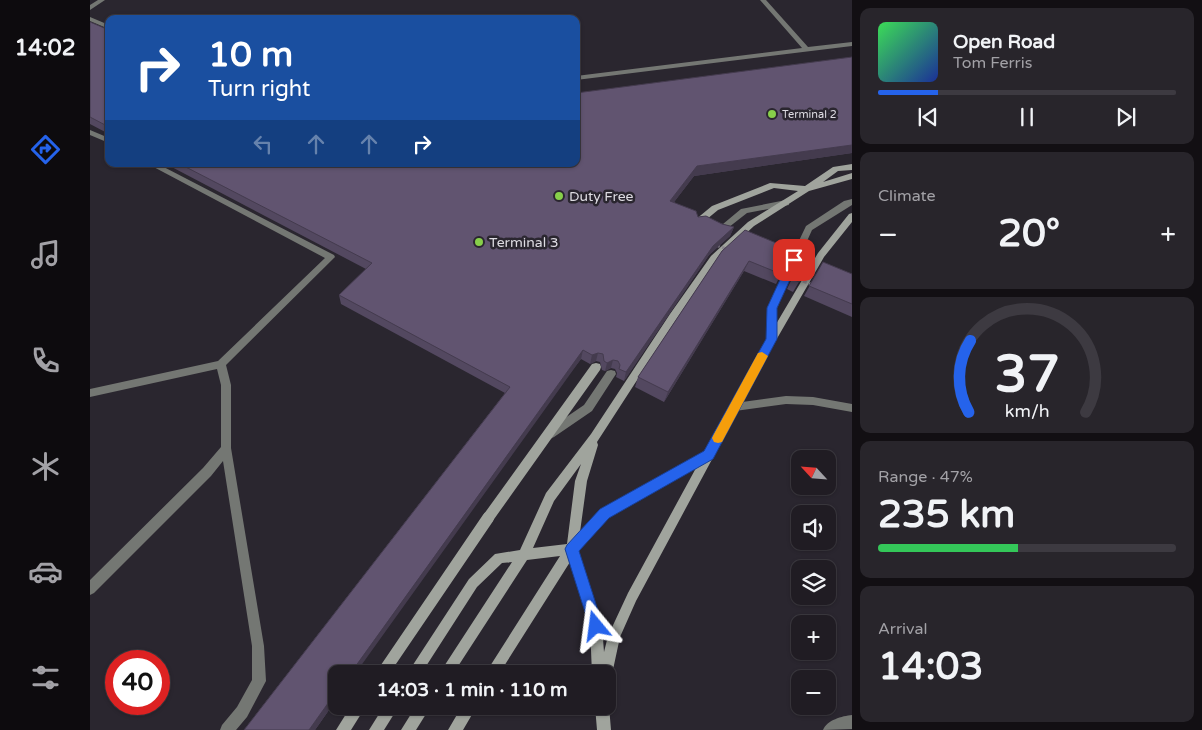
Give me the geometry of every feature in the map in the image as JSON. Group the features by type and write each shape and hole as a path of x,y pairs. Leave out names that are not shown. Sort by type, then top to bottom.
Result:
{"street":[{"path":"451,665 523,556 550,497 596,437 673,317 714,258 751,224 836,169 852,167"},
{"path":"698,222 715,208 773,185 807,188 852,176"},
{"path":"608,665 614,636 632,597 735,407 821,255 852,216"},
{"path":"388,665 488,518 596,367"},
{"path":"596,437 581,481 572,549 596,626 598,665"},
{"path":"498,665 572,549 605,513 709,455"},
{"path":"419,665 473,583 499,558 572,549"},
{"path":"343,730 353,715"},
{"path":"376,730 386,715"},
{"path":"408,730 418,715"},
{"path":"455,730 464,715"},
{"path":"603,715 604,730"},
{"path":"604,730 605,715"}],"lane":[{"path":"90,8 102,0"},
{"path":"763,0 808,50"},
{"path":"90,19 105,25"},
{"path":"580,78 852,44"},
{"path":"90,132 105,139"},
{"path":"90,393 221,364 331,257 158,167"},
{"path":"772,339 772,308 809,228 847,203 852,202"},
{"path":"720,229 744,211 786,203"},
{"path":"221,364 226,385 226,448 258,646 259,681 242,712 227,730"},
{"path":"549,434 588,408 611,374"},
{"path":"735,407 786,400 852,408"},
{"path":"90,589 207,472 226,448"},
{"path":"830,730 843,723 852,722"}],"path":[{"path":"715,244 734,252"},
{"path":"770,267 816,286"}],"building":[{"path":"90,22 105,28 105,125 90,117"},
{"name":"Terminal 3","path":"852,57 852,145 697,166 670,201 696,211 698,217 706,216 722,224 734,227 713,246 626,372 619,369 618,361 613,360 607,363 604,361 603,354 592,355 583,350 356,665 328,665 328,703 309,730 244,730 510,387 339,295 372,263 186,167 580,167 580,92"},
{"path":"745,230 793,250 781,274 749,261 668,392 638,377 722,251"},
{"path":"804,254 813,258 799,282 793,279"},
{"path":"823,262 852,274 852,304 809,286"}],"slow traffic":[{"path":"718,438 762,356"}],"place":[{"name":"Terminal 2","path":"772,114"},
{"name":"Duty Free","path":"559,196"},
{"name":"Terminal 3","path":"479,242"}],"route":[{"path":"596,626 572,549 605,513 709,455 772,339 772,308 794,260"}]}
